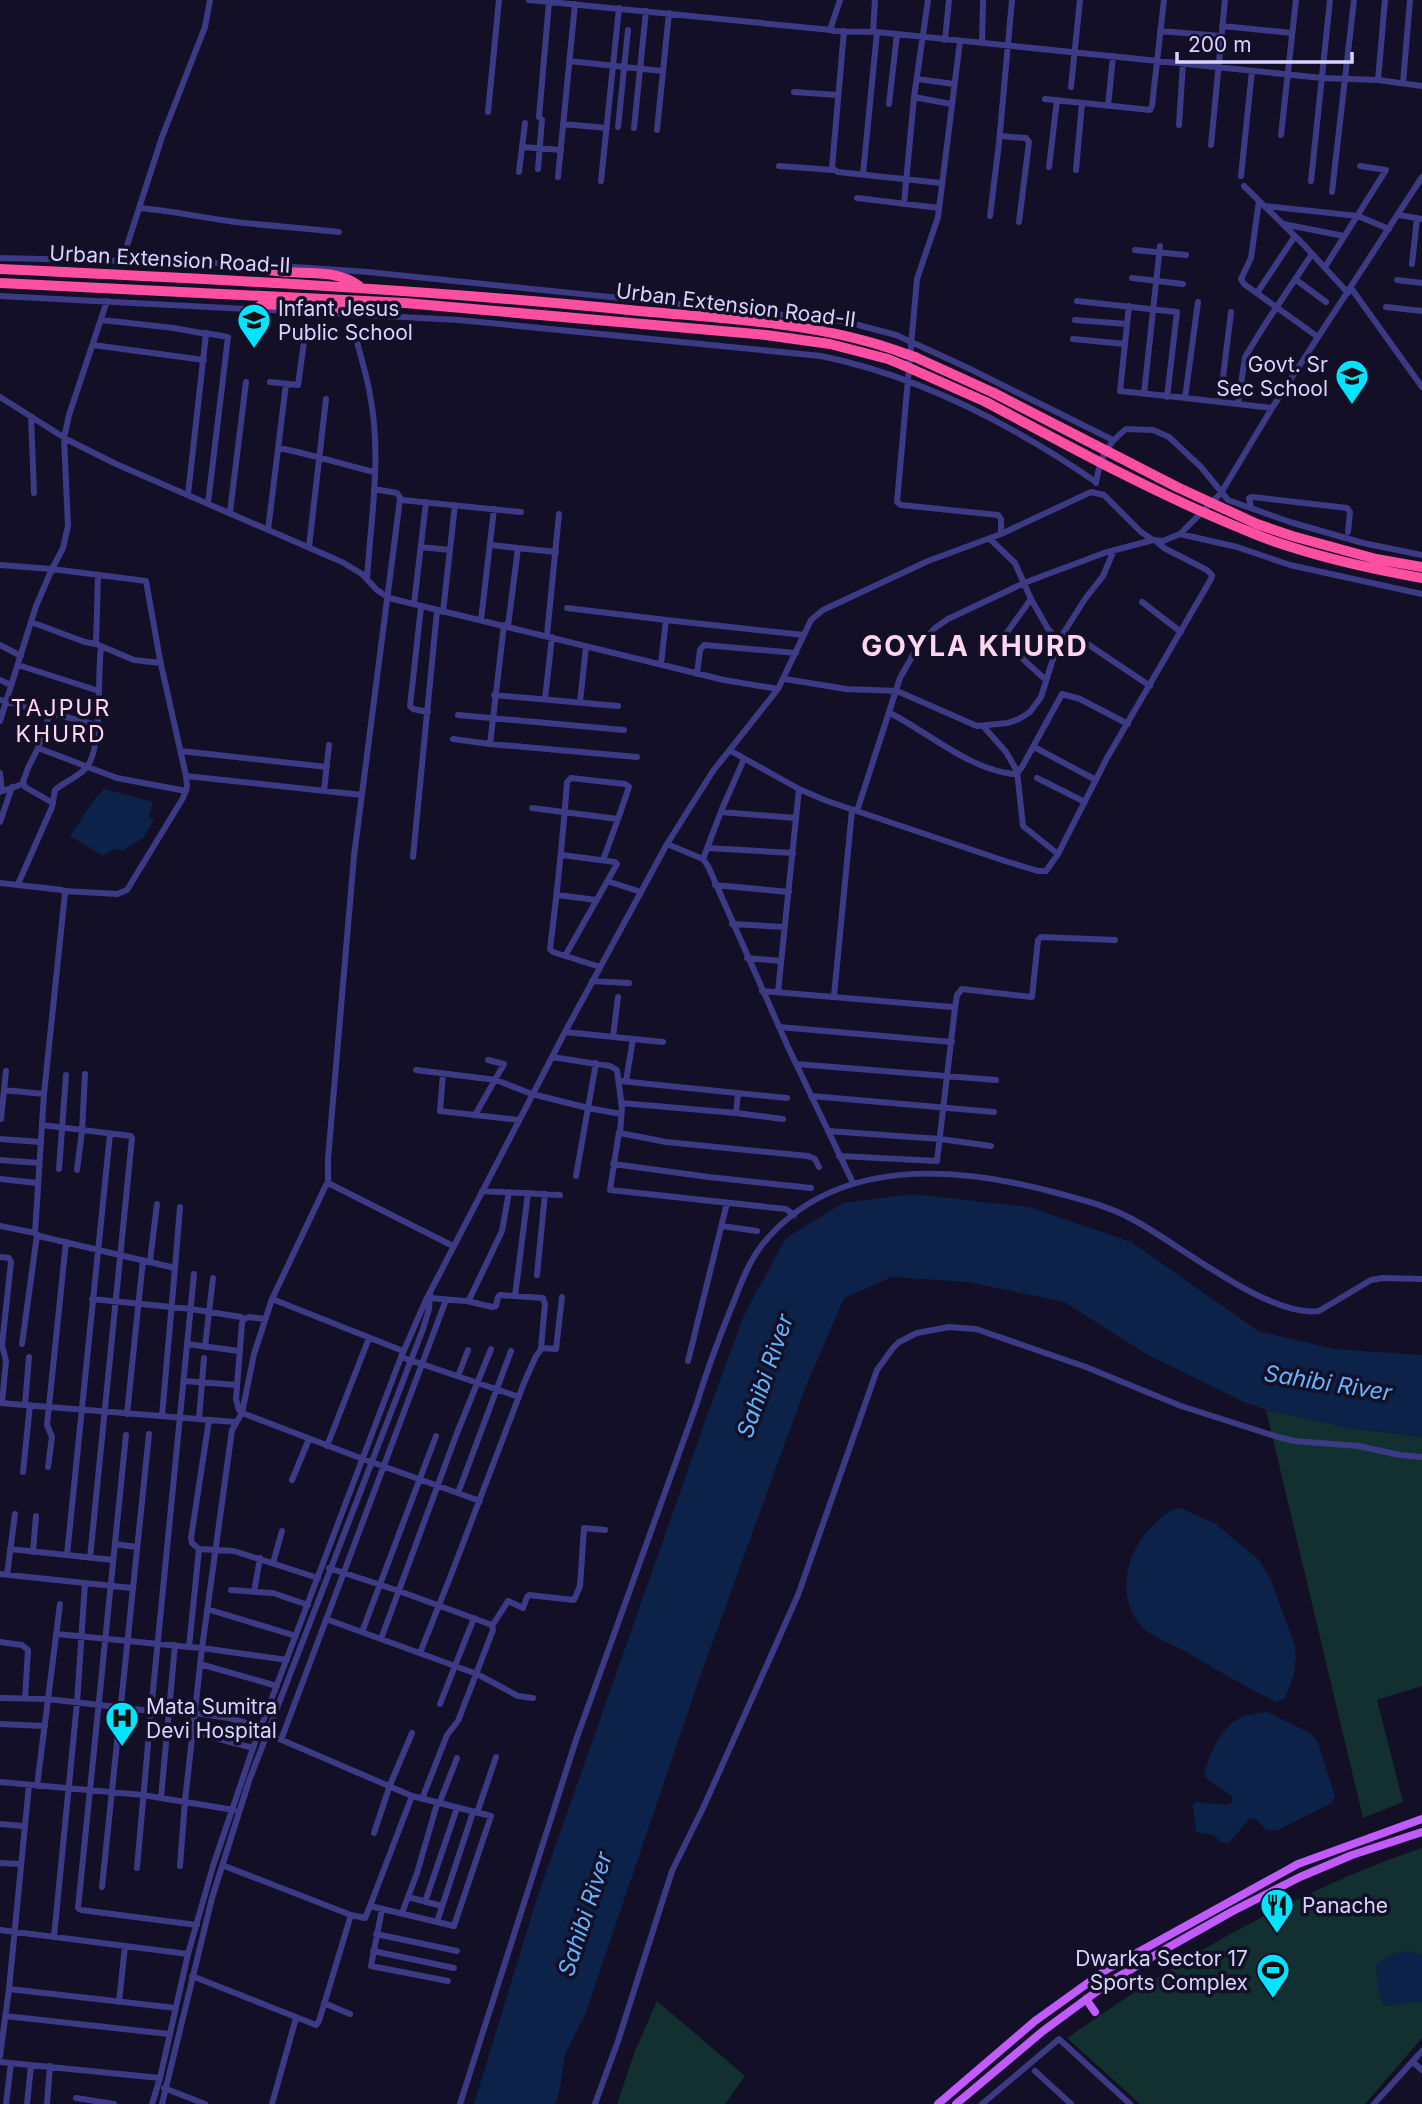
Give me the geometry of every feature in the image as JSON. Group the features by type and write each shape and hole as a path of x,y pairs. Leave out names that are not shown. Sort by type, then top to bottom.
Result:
{"highway":[{"path":"252,264 272,271 340,276 361,288"},
{"name":"Urban Extension Road-II","path":"0,270 502,297 839,333 911,355 994,393 1177,487 1257,524 1364,555 1422,567"},
{"name":"Urban Extension Road-II","path":"0,283 376,302 766,335 830,344 888,359 986,402 1185,505 1287,546 1377,570 1422,578"},
{"path":"257,309 263,304 360,307 376,302"}],"main road":[{"path":"938,2104 1035,2021 1106,1970 1298,1864 1422,1819"},
{"path":"956,2104 1043,2031 1086,1999 1169,1947 1300,1877 1352,1855 1422,1832"},
{"path":"1086,1999 1095,2012"}],"street":[{"path":"122,261 162,136 205,27 210,0"},
{"path":"488,112 499,0"},
{"path":"529,0 1422,86"},
{"path":"831,30 840,0"},
{"path":"863,174 875,32 875,0"},
{"path":"904,204 914,97 928,0"},
{"path":"945,40 949,0"},
{"path":"982,43 983,0"},
{"path":"990,215 1012,0"},
{"path":"1071,87 1080,0"},
{"path":"1045,99 1150,110 1164,0"},
{"path":"1211,145 1225,0"},
{"path":"1281,135 1296,0"},
{"path":"1311,181 1330,0"},
{"path":"1332,192 1354,0"},
{"path":"1378,80 1385,0"},
{"path":"1403,83 1410,0"},
{"path":"538,169 549,2"},
{"path":"558,177 575,4"},
{"path":"601,181 619,8"},
{"path":"634,128 646,11"},
{"path":"657,130 669,13"},
{"path":"1222,26 1292,33"},
{"path":"618,127 628,30"},
{"path":"833,170 831,163 844,31"},
{"path":"1160,31 1221,36"},
{"path":"889,104 897,34"},
{"path":"960,41 937,221 918,272 898,504 998,515 1001,519 1001,534"},
{"path":"1108,106 1114,56"},
{"path":"569,61 662,71"},
{"path":"1179,125 1183,63"},
{"path":"1241,176 1252,71"},
{"path":"917,79 954,84"},
{"path":"794,92 838,95"},
{"path":"914,97 951,104"},
{"path":"1049,167 1057,100"},
{"path":"1076,170 1082,103"},
{"path":"519,172 524,123"},
{"path":"564,124 607,128"},
{"path":"1000,136 1028,140 1019,222"},
{"path":"522,147 561,150"},
{"path":"779,166 941,183"},
{"path":"1325,267 1386,170 1360,166"},
{"path":"834,996 855,811 901,678 917,648 934,628 948,619 1024,583 1114,550 1155,540 1164,541 1180,534 1222,493 1272,408 1422,177"},
{"path":"1244,186 1349,290 1422,387"},
{"path":"1413,191 1422,192"},
{"path":"857,198 939,208"},
{"path":"1261,203 1358,216 1389,229"},
{"path":"1261,203 1251,258 1241,278 1244,284 1318,337"},
{"path":"140,208 235,222 339,232"},
{"path":"1399,215 1420,218 1412,264"},
{"path":"1282,223 1344,236"},
{"path":"1257,293 1295,236"},
{"path":"1144,394 1159,249"},
{"path":"1135,250 1159,249 1186,255"},
{"path":"1238,404 1244,361 1312,254"},
{"path":"0,258 252,264 368,272 843,321 912,342 1113,440"},
{"path":"1132,278 1183,284"},
{"path":"1295,279 1326,302"},
{"path":"1396,280 1422,284"},
{"path":"0,296 459,320 821,356 859,363 961,404 1020,434 1096,482"},
{"path":"0,722 3,701 11,685 31,622 63,548 68,526 64,438 69,415 107,301"},
{"path":"1077,301 1153,308 1177,313 1167,397"},
{"path":"1186,398 1198,302"},
{"path":"1129,306 1119,390 1272,408"},
{"path":"1386,307 1422,311"},
{"path":"1220,402 1231,312"},
{"path":"102,320 228,337 208,503"},
{"path":"1075,320 1127,324"},
{"path":"188,494 207,336 205,333"},
{"path":"356,337 371,398 374,489 367,578"},
{"path":"1073,339 1125,344"},
{"path":"270,382 299,384 303,342"},
{"path":"93,345 204,360"},
{"path":"230,512 246,382"},
{"path":"268,530 286,384"},
{"path":"0,397 64,438 116,464 342,562 367,578 377,590 389,598 697,674 778,689"},
{"path":"309,547 326,399"},
{"path":"31,417 34,493"},
{"path":"1095,492 1101,458 1113,440 1126,429 1153,430 1169,437 1201,467 1228,500 1350,540 1422,555"},
{"path":"278,448 313,454 319,458 374,472"},
{"path":"180,1867 200,1664 230,1438 235,1422 242,1413 252,1364 272,1300 324,1187 328,1184 354,856 400,499 397,493 374,489"},
{"path":"162,2104 192,1976 253,1748 402,1354 453,1246 667,844 713,771 785,679 812,618 823,610 931,560 990,539 1095,492 1104,495 1141,532 1212,575 1046,871 1041,872 855,811 799,789 731,751"},
{"path":"1251,507 1249,498 1253,497 1348,508 1348,532"},
{"path":"400,499 521,512"},
{"path":"426,502 410,706 428,712"},
{"path":"413,857 440,611 455,505"},
{"path":"481,620 494,509"},
{"path":"545,699 559,514"},
{"path":"1180,534 1237,547 1290,565 1422,594"},
{"path":"990,539 1013,560 1048,629 1059,640"},
{"path":"491,545 556,552"},
{"path":"421,547 450,550"},
{"path":"490,744 494,695 518,548"},
{"path":"785,679 846,689 897,691 966,723 984,726 1008,723 1026,715 1041,697 1059,640 1084,599 1103,576 1114,550"},
{"path":"0,565 147,582 161,663 186,776 186,791 127,890 117,894 0,883"},
{"path":"18,884 53,803 55,790 88,766 92,758 99,691 98,575"},
{"path":"1031,599 1003,638 1046,680"},
{"path":"1142,602 1181,632"},
{"path":"567,608 804,635"},
{"path":"661,664 666,620"},
{"path":"31,622 134,660 161,663"},
{"path":"0,645 21,656"},
{"path":"697,674 700,650 704,645 796,653"},
{"path":"1089,645 1150,686"},
{"path":"580,702 586,647"},
{"path":"18,665 99,691"},
{"path":"0,680 11,685"},
{"path":"1017,773 1062,694 1080,699 1128,724"},
{"path":"494,695 618,706"},
{"path":"3,701 97,725"},
{"path":"890,713 920,729 958,756 1005,773 1017,773"},
{"path":"23,784 50,714"},
{"path":"457,715 624,730"},
{"path":"984,726 1006,752 1017,773 1022,824 1058,853"},
{"path":"453,739 637,757"},
{"path":"324,791 329,745"},
{"path":"1034,747 1096,780"},
{"path":"38,748 117,778 186,791"},
{"path":"181,751 327,767"},
{"path":"703,859 744,759"},
{"path":"0,773 1,791 23,784 53,803"},
{"path":"186,776 362,795"},
{"path":"1037,778 1084,802"},
{"path":"600,967 565,957 550,949 562,855 567,782 570,779 629,786 603,860"},
{"path":"0,822 12,787"},
{"path":"778,992 799,789"},
{"path":"533,807 618,819"},
{"path":"721,812 796,818"},
{"path":"667,844 703,859 708,866 747,958 853,1184"},
{"path":"707,848 793,853"},
{"path":"562,855 617,863 565,957"},
{"path":"607,881 641,892"},
{"path":"715,885 789,892"},
{"path":"22,1344 36,1234 38,1163 64,891"},
{"path":"557,895 597,900"},
{"path":"732,924 785,928"},
{"path":"839,1156 936,1161 957,995 962,989 1032,997 1038,940 1041,936 1115,940"},
{"path":"747,958 781,961"},
{"path":"592,981 629,983"},
{"path":"762,990 954,1008"},
{"path":"613,1037 618,997"},
{"path":"779,1027 952,1042"},
{"path":"565,1032 663,1042"},
{"path":"633,1039 623,1081 610,1191 786,1209 794,1215"},
{"path":"552,1057 596,1063 616,1069 623,1081"},
{"path":"475,1115 504,1063 488,1060"},
{"path":"576,1177 596,1063"},
{"path":"796,1064 996,1080"},
{"path":"416,1070 495,1080 532,1094 621,1114"},
{"path":"1,1119 6,1071"},
{"path":"443,1073 440,1111 519,1120"},
{"path":"77,1170 85,1074"},
{"path":"59,1169 66,1075"},
{"path":"623,1081 787,1098"},
{"path":"4,1090 44,1094"},
{"path":"736,1113 738,1093"},
{"path":"811,1096 994,1112"},
{"path":"621,1102 783,1119"},
{"path":"42,1125 132,1138 90,1558"},
{"path":"828,1131 940,1139 991,1146"},
{"path":"619,1132 666,1142 808,1156 815,1159 819,1167"},
{"path":"66,1555 110,1134"},
{"path":"0,1139 40,1142"},
{"path":"0,1160 38,1163"},
{"path":"613,1164 811,1188"},
{"path":"460,2104 576,1740 696,1406 707,1368 753,1259 772,1234 794,1215 822,1196 853,1184 895,1174 983,1178 1022,1184 1099,1205 1134,1220 1240,1286 1280,1306 1298,1310 1322,1310 1371,1280 1422,1279"},
{"path":"0,1179 38,1183"},
{"path":"328,1184 453,1246"},
{"path":"482,1191 560,1195"},
{"path":"467,1301 502,1231 509,1192"},
{"path":"515,1296 528,1193"},
{"path":"537,1275 545,1194"},
{"path":"688,1361 727,1203"},
{"path":"127,1413 139,1304 157,1204"},
{"path":"162,1416 180,1207"},
{"path":"0,1226 175,1268"},
{"path":"722,1226 757,1231"},
{"path":"48,1467 52,1440 47,1427 66,1242"},
{"path":"0,1257 10,1258 11,1262 1,1345 6,1360 1,1403 235,1422"},
{"path":"137,1868 194,1274"},
{"path":"205,1347 213,1278"},
{"path":"419,1653 519,1397 542,1348 544,1300 541,1297 499,1295 496,1306 492,1307 430,1297"},
{"path":"152,2104 188,1954 213,1866 268,1734 372,1463 429,1309 430,1297"},
{"path":"542,1348 557,1349 562,1297"},
{"path":"92,1299 265,1320"},
{"path":"272,1300 369,1338 421,1364 519,1397"},
{"path":"281,1740 446,1300"},
{"path":"244,1319 236,1403 242,1413 363,1460 480,1501"},
{"path":"595,2104 673,1871 798,1595 877,1370 886,1355 899,1342 927,1330 949,1327 976,1329 1086,1367 1181,1406 1278,1437 1422,1457"},
{"path":"327,1446 369,1338"},
{"path":"187,1345 239,1351"},
{"path":"381,1639 491,1349"},
{"path":"458,1376 468,1350"},
{"path":"458,1493 511,1351"},
{"path":"23,1472 29,1357"},
{"path":"199,1419 204,1358"},
{"path":"184,1381 237,1385"},
{"path":"209,1420 192,1543 199,1549 234,1550 318,1578"},
{"path":"102,1887 149,1434"},
{"path":"125,1435 79,1909 197,1925"},
{"path":"362,1632 436,1436"},
{"path":"292,1480 309,1439"},
{"path":"15,1514 4,1574 132,1588"},
{"path":"33,1552 36,1516"},
{"path":"422,1799 447,1735 458,1721 492,1626 508,1601 523,1608 527,1596 573,1600 580,1586 584,1528 605,1530"},
{"path":"273,1563 282,1531"},
{"path":"115,1544 136,1547"},
{"path":"10,1549 113,1560"},
{"path":"189,1647 199,1549"},
{"path":"254,1592 260,1558"},
{"path":"322,1566 487,1622 492,1626"},
{"path":"54,1937 77,1703 85,1583"},
{"path":"231,1590 278,1594 308,1605"},
{"path":"37,1786 60,1604"},
{"path":"207,1609 296,1636"},
{"path":"440,1704 474,1618"},
{"path":"327,1619 477,1674 518,1696 533,1698"},
{"path":"57,1634 158,1643 287,1660"},
{"path":"0,1642 22,1644 28,1650 24,1698"},
{"path":"161,1798 175,1645"},
{"path":"200,1664 277,1686"},
{"path":"0,1698 48,1699 195,1714 229,1718 261,1727"},
{"path":"0,1724 45,1726"},
{"path":"193,1732 253,1748"},
{"path":"374,1833 389,1787 412,1733"},
{"path":"268,1734 412,1796 491,1816 455,1925 370,1906"},
{"path":"437,1922 496,1757"},
{"path":"402,1913 438,1804 457,1758"},
{"path":"0,1782 143,1795 236,1811"},
{"path":"0,2056 29,1785"},
{"path":"412,1796 370,1906 373,1951 370,1964 448,1981"},
{"path":"425,1902 457,1808"},
{"path":"0,1824 23,1826"},
{"path":"0,1863 20,1864"},
{"path":"222,1865 351,1915 371,1926 457,1951"},
{"path":"408,1897 442,1906"},
{"path":"371,1926 382,1909"},
{"path":"192,1976 316,2025 351,1915"},
{"path":"0,1930 188,1954"},
{"path":"119,2002 125,1946"},
{"path":"373,1951 454,1968"},
{"path":"9,1989 176,2008"},
{"path":"324,2003 350,2014"},
{"path":"5,2016 169,2034"},
{"path":"272,2104 296,2018"},
{"path":"982,2104 1059,2039 1130,2104"},
{"path":"1374,2104 1422,2051"},
{"path":"0,2062 50,2066 159,2082 166,2088 205,2104"},
{"path":"1413,2062 1422,2070"},
{"path":"6,2104 10,2063"},
{"path":"27,2104 31,2065"},
{"path":"47,2104 50,2066"},
{"path":"1035,2071 1070,2104"},
{"path":"76,2098 114,2104"}],"green space":[{"path":"1266,1410 1350,1428 1422,1437 1422,1686 1377,1700 1403,1802 1363,1818"},
{"name":"Dwarka Sector 17 Sports Complex","path":"1422,1848 1422,2038 1365,2104 1140,2104 1067,2038 1167,1971 1239,1929 1329,1885"},
{"path":"657,2001 745,2076 725,2104 617,2104 635,2051"}],"water":[{"path":"104,789 153,802 149,816 154,820 143,838 123,850 114,849 103,856 70,836"},
{"name":"Sahibi River","path":"912,1194 1029,1207 1131,1242 1258,1331 1334,1349 1422,1355 1422,1437 1350,1428 1246,1403 1148,1355 1064,1302 968,1282 892,1277 844,1298 804,1391 695,1691 585,2015 565,2054 555,2104 474,2104 536,1901 744,1315 786,1238 843,1203"},
{"path":"1180,1508 1216,1524 1259,1560 1271,1580 1295,1646 1294,1675 1285,1698 1276,1702 1154,1636 1138,1622 1133,1613 1126,1584 1133,1555 1140,1541 1156,1523 1174,1509"},
{"path":"1267,1712 1310,1733 1318,1743 1335,1796 1332,1803 1276,1831 1267,1830 1254,1818 1248,1820 1229,1843 1221,1842 1213,1835 1196,1832 1193,1805 1197,1802 1226,1805 1232,1803 1232,1796 1208,1780 1204,1774 1216,1743 1226,1729 1240,1718"},
{"path":"1408,1951 1422,1954 1422,2002 1384,2006 1379,1996 1376,1964 1396,1953"}],"place":[{"name":"Infant Jesus Public School","path":"254,350"},
{"name":"Govt. Sr Sec School","path":"1352,406"},
{"name":"Mata Sumitra Devi Hospital","path":"122,1748"},
{"name":"Panache","path":"1277,1935"},
{"name":"Dwarka Sector 17 Sports Complex","path":"1273,2000"}],"district":[{"name":"GOYLA KHURD","path":"975,646"},
{"name":"TAJPUR KHURD","path":"61,721"}]}
